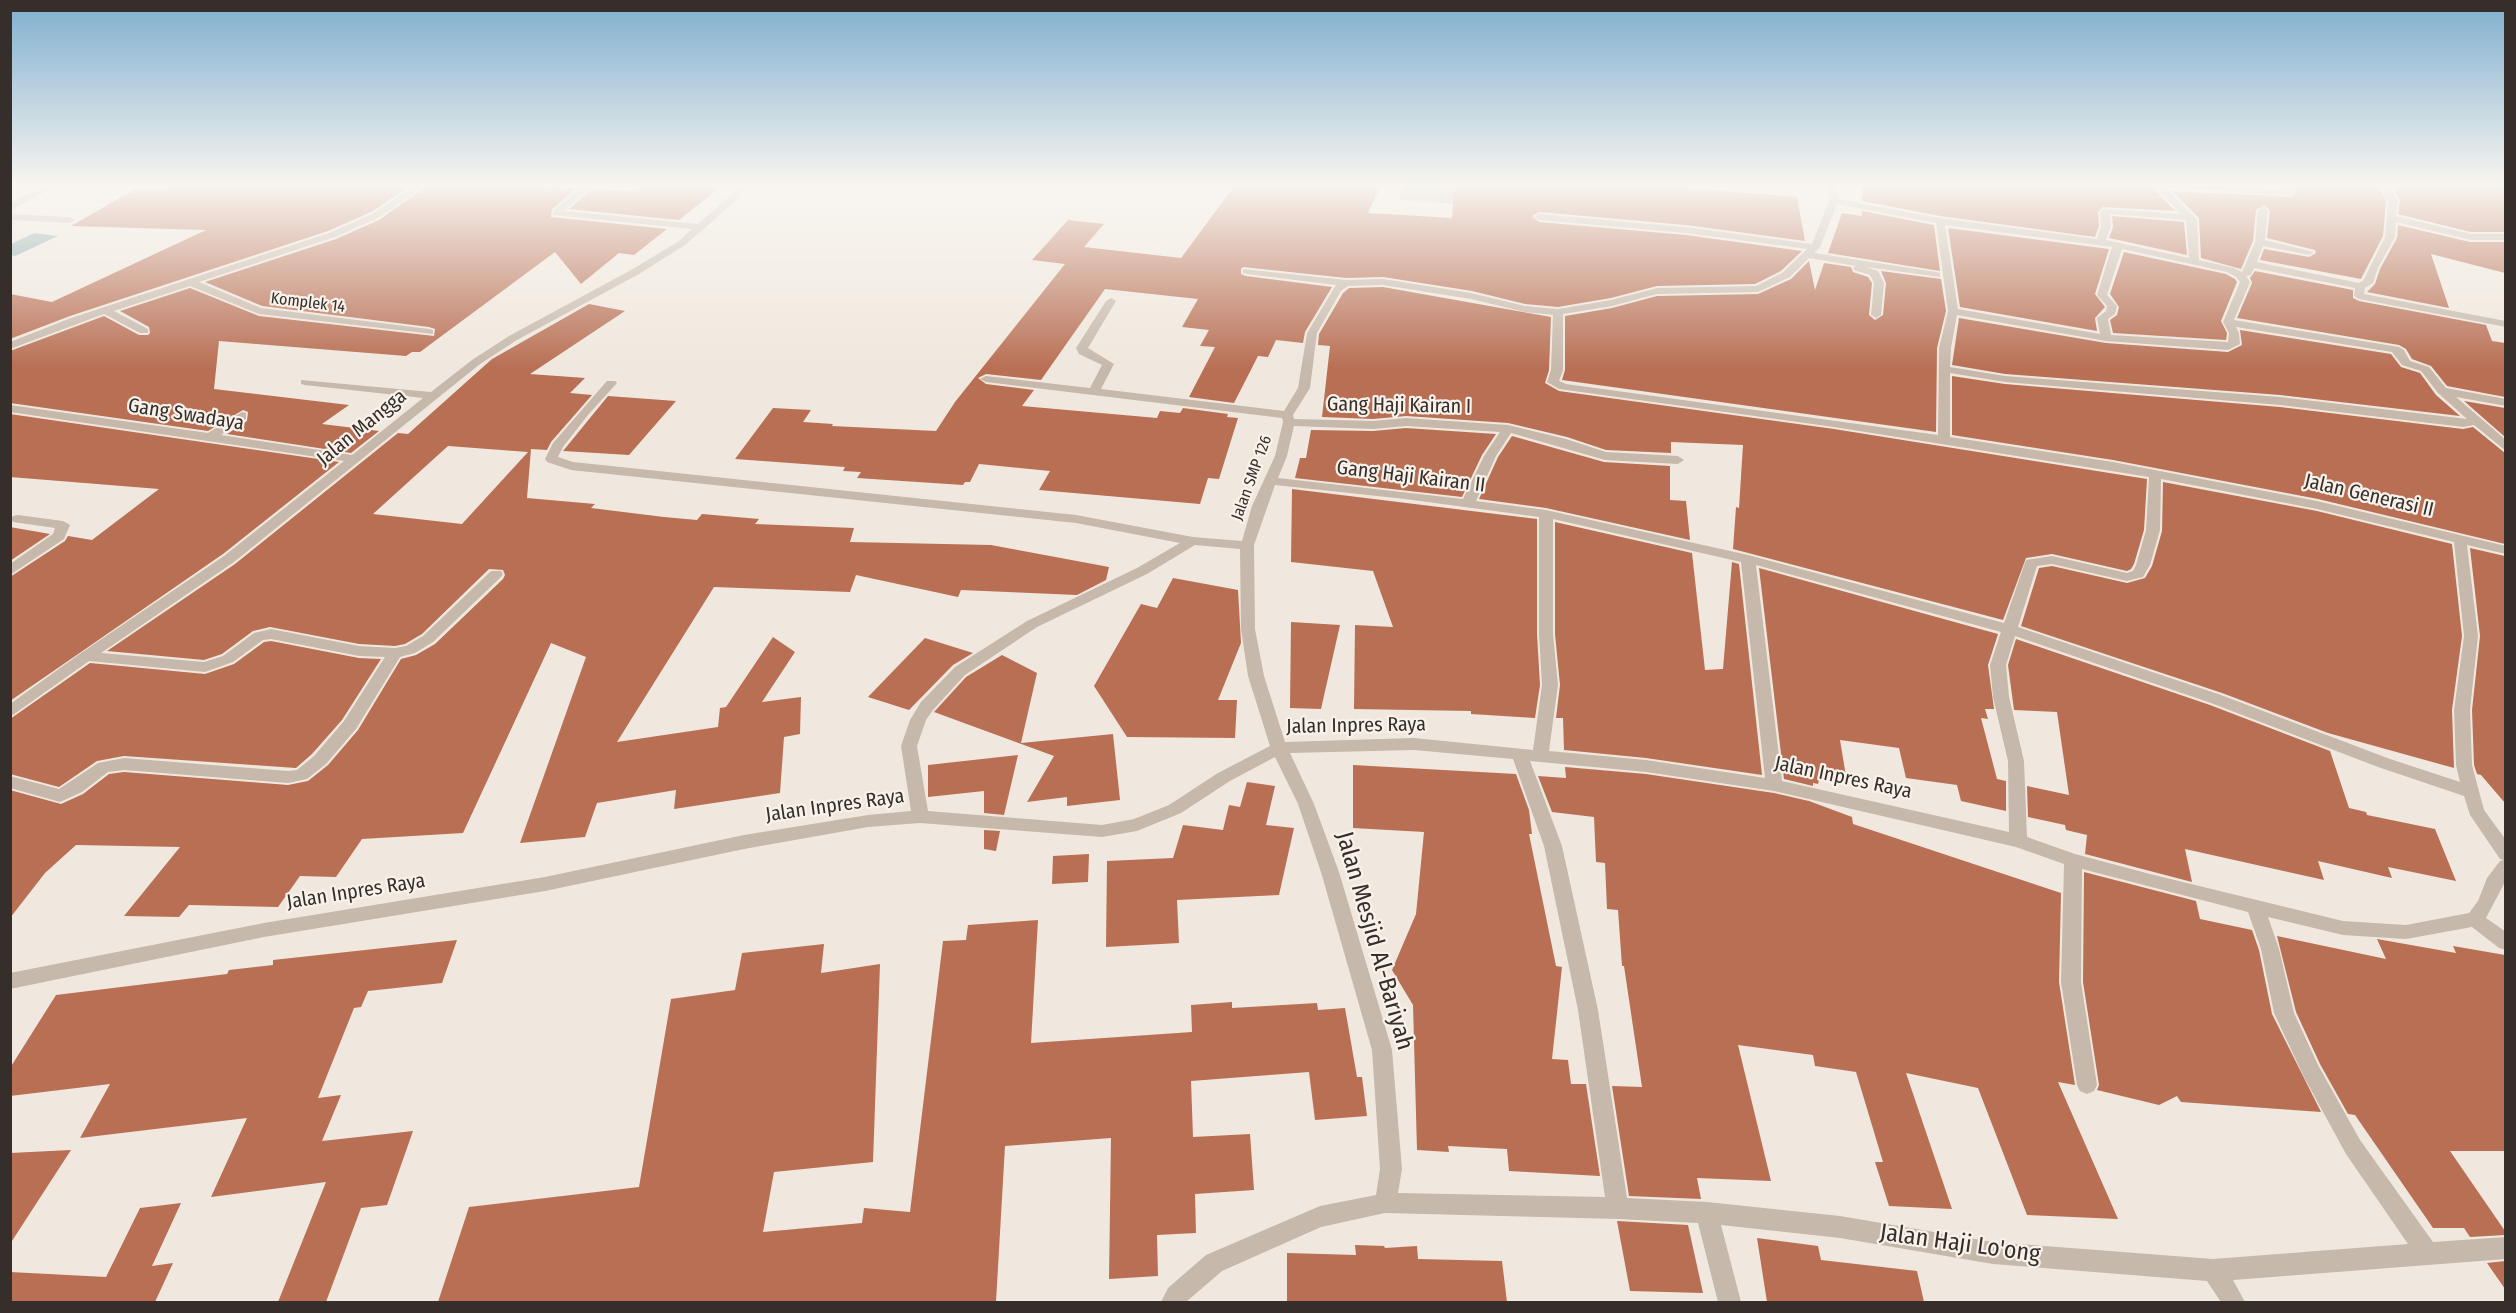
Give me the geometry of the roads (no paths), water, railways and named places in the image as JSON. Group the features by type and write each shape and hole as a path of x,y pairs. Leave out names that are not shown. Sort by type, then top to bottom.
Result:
{"street":[{"path":"10,346 105,310 296,246"},
{"name":"Jalan Mangga","path":"10,712 86,656 229,559 476,362 513,338 635,272 677,246"},
{"path":"1769,246 1936,275"},
{"path":"1247,271 1346,284 1383,282 1471,296 1525,309 1558,312 1612,303 1657,291 1758,289 1786,275 1808,254 1812,246"},
{"path":"1944,246 1953,311 1945,348 1944,442"},
{"path":"2106,338 2102,318 2111,312 2112,306 2102,295 2118,246"},
{"path":"2124,246 2234,272 2245,278"},
{"path":"2194,246 2194,262"},
{"path":"2228,322 2243,291 2245,278 2258,246"},
{"path":"2281,246 2309,252"},
{"path":"2251,264 2360,286 2368,283 2385,246"},
{"path":"1808,254 1874,273 1879,283 1876,315"},
{"name":"Komplek 14","path":"190,282 259,311 429,332"},
{"name":"Jalan SMP 126","path":"1279,748 1256,676 1250,641 1247,545 1253,522 1281,456 1288,418 1304,388 1310,366 1312,333 1337,289 1346,284"},
{"path":"2360,286 2359,296 2505,324"},
{"path":"1095,392 1108,364 1083,352 1082,348 1111,301"},
{"path":"105,310 144,332"},
{"path":"1953,311 2106,338 2228,347 2234,344 2234,333 2228,322"},
{"name":"Jalan Generasi II","path":"1558,312 1557,370 1553,382 1563,387 1834,423 1944,442 2113,466 2155,476 2306,502 2505,550"},
{"path":"2228,322 2395,349 2400,352 2406,363 2425,369 2442,391 2505,447"},
{"path":"1944,369 2005,379 2280,401 2463,423 2476,421"},
{"name":"Gang Haji Kairan I","path":"986,379 1288,418 1373,425 1406,422 1508,429 1562,442 1605,456 1678,460"},
{"path":"304,382 434,396"},
{"path":"611,383 557,446 552,459 571,466 1076,519 1193,542 1247,545"},
{"path":"2442,391 2505,403"},
{"name":"Gang Swadaya","path":"10,408 356,459"},
{"path":"209,438 242,416"},
{"path":"1468,503 1490,456 1508,429"},
{"path":"2018,841 2016,761 2001,697 1998,665 2031,563 2052,560 2127,577 2138,574 2143,565 2153,530 2155,476"},
{"name":"Gang Haji Kairan II","path":"1270,481 1546,514 1748,559 2008,629 2216,699 2384,764 2470,792"},
{"path":"1540,757 1550,685 1545,634 1546,514"},
{"path":"10,572 58,536 63,525 18,519"},
{"path":"2460,539 2471,636 2462,710 2464,765 2476,811 2505,854"},
{"path":"920,817 909,746 918,720 927,706 960,671 1032,624 1142,571 1193,542"},
{"path":"1748,559 1774,784"},
{"path":"86,656 206,667 228,659 259,636 271,634 359,651 395,653 410,650 428,639 496,574"},
{"path":"10,782 60,796 76,788 104,766 124,764 288,777 301,775 320,760 350,725 395,653"},
{"name":"Jalan Inpres Raya","path":"10,981 264,930 545,884 744,842 868,821 920,817 1102,831 1137,825 1175,809 1224,777 1279,748 1414,744 1646,766 1774,784 2018,841 2073,860 2343,928 2406,932 2475,919"},
{"name":"Jalan Mesjid Al-Bariyah","path":"1279,748 1306,804 1330,872 1382,1050 1391,1148 1391,1169 1385,1203"},
{"path":"1520,755 1553,846 1587,1010 1618,1208"},
{"path":"2073,860 2071,982 2087,1085"},
{"path":"2505,866 2493,883 2486,904 2475,919 2505,943"},
{"path":"2255,905 2270,949 2284,1013 2311,1071 2353,1147 2427,1253"},
{"path":"1172,1302 1214,1263 1320,1218 1385,1203"},
{"name":"Jalan Haji Lo'ong","path":"1385,1203 1618,1208 1707,1213 1840,1227 1993,1252 2213,1270 2505,1248"},
{"path":"1707,1213 1729,1302"},
{"path":"2213,1270 2234,1302"}],"water":[{"path":"11,246 36,246 15,256 11,255"}]}
